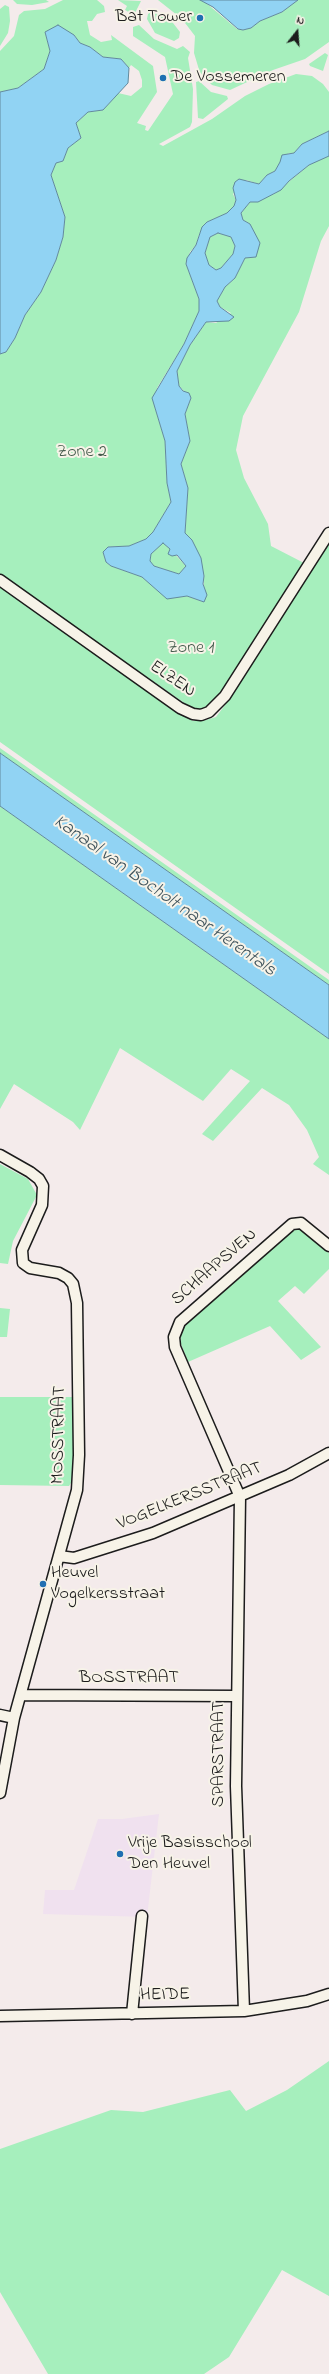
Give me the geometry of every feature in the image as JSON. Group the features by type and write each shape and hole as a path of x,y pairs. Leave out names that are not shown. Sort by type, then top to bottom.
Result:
{"street":[{"name":"ELZEN","path":"0,580 180,708 193,714 201,715 209,712 225,696 329,533"},
{"name":"MOSSTRAAT","path":"0,1155 30,1172 39,1179 43,1186 42,1205 22,1250 23,1263 30,1268 59,1274 68,1278 73,1284 77,1303 79,1473 77,1490 14,1718 0,1793"},
{"name":"SCHAAPSVEN","path":"240,1497 175,1347 175,1331 180,1322 292,1224 301,1223 329,1246"},
{"name":"VOGELKERSSTRAAT","path":"59,1556 74,1558 153,1533 306,1468 329,1453"},
{"name":"SPARSTRAAT","path":"240,1497 236,1786 244,2011"},
{"name":"BOSSTRAAT","path":"21,1695 237,1696"},
{"path":"0,1715 14,1718"},
{"path":"132,2014 142,1916"},
{"name":"HEIDE","path":"0,2016 244,2011 307,2001 329,1994"}],"shaded area":[{"name":"Vrije Basisschool Den Heuvel","path":"159,1814 147,1917 43,1914 45,1890 74,1890 98,1819 122,1819"}],"green space":[{"path":"13,0 46,0 49,2 32,5 17,4"},
{"path":"63,0 97,0 104,6 105,12 97,14 92,21 87,21 90,35 101,42 112,40 111,35 153,66 157,92 137,123 146,126 145,130 148,131 173,94 165,57 133,36 133,27 139,25 154,39 177,49 183,46 190,52 188,58 193,89 192,122 190,127 159,144 163,146 212,119 245,96 269,84 296,74 312,76 323,84 329,92 329,131 302,144 294,153 289,153 275,171 267,175 259,184 246,180 233,194 236,200 234,206 227,213 207,222 199,235 196,245 190,252 186,264 199,299 199,311 184,344 157,388 155,408 165,441 167,483 171,502 153,532 146,539 129,546 108,547 103,552 106,562 111,566 142,577 167,598 187,596 204,602 204,575 192,540 185,533 188,488 181,464 190,441 185,414 191,398 179,386 177,371 190,345 206,322 216,323 231,313 220,307 217,301 225,287 235,278 245,258 250,224 243,220 241,213 250,202 274,194 309,165 329,155 329,226 321,241 299,312 243,416 236,450 244,478 268,524 271,546 304,563 220,695 209,709 197,712 0,574 0,354 6,352 15,338 25,315 41,292 56,260 63,237 65,217 51,175 56,163 63,161 68,148 81,138 76,123 88,112 103,110 118,93 131,96 142,87 142,80 139,71 131,65 129,68 121,59 103,57 90,47 80,43 74,35 45,32 50,51 44,69 18,88 0,92 0,51 14,36 19,15 24,11 45,9"},
{"path":"118,0 141,1 135,13 138,16 138,19 133,21 132,14 125,10 127,6"},
{"path":"158,0 200,0 205,2 237,29 243,30 251,28 260,21 282,12 298,0 329,0 329,42 305,59 273,70 230,90 212,85 200,73 194,53 195,36 182,19"},
{"path":"5,5 9,7 10,21 8,33 0,46 0,9"},
{"path":"151,12 161,15 173,23 180,32 179,38 174,41 155,33 147,19 148,14"},
{"path":"325,53 328,55 323,71 310,66 309,64"},
{"path":"199,81 211,92 227,96 228,99 203,119 198,118 196,82"},
{"path":"218,233 231,237 235,246 233,254 221,268 216,270 209,265 205,253 210,237"},
{"path":"163,542 186,566 179,574 154,566 150,562 151,554"},
{"path":"329,542 329,974 0,742 0,585 193,721 206,720 216,717 225,705"},
{"path":"0,748 329,980 329,985 0,753"},
{"path":"0,806 329,1039 329,1175 313,1164 319,1157 307,1130 289,1105 262,1088 213,1141 202,1134 250,1081 231,1069 203,1101 120,1048 80,1130 73,1122 14,1084 0,1109"},
{"path":"0,1164 28,1179 37,1195 13,1241 8,1264 0,1263"},
{"path":"292,1230 307,1232 329,1253 329,1269 304,1294 295,1286 278,1301 321,1347 301,1360 270,1326 188,1362 181,1344 180,1334 182,1327"},
{"path":"0,1308 10,1309 7,1337 0,1337"},
{"path":"0,1397 75,1397 74,1478 69,1486 0,1485"},
{"path":"329,2061 329,2296 282,2270 229,2357 204,2374 48,2374 0,2292 0,2149 111,2110 143,2112 230,2090 246,2111 287,2090"}],"water":[{"path":"200,0 298,0 282,12 260,21 251,28 243,30 238,29 213,7"},
{"path":"58,25 74,35 80,43 90,47 103,57 121,59 129,68 128,83 103,110 88,112 76,123 81,138 68,148 63,161 56,163 51,175 65,217 63,237 56,260 41,292 25,315 15,338 6,352 0,354 0,92 18,88 44,69 50,51 45,32"},
{"path":"329,131 329,156 309,165 289,181 281,190 258,202 250,202 241,213 243,220 250,224 260,243 256,257 245,258 235,278 225,287 217,301 220,307 234,317 229,321 206,322 190,345 177,371 179,386 183,391 189,393 191,398 185,414 190,441 181,464 188,488 185,533 192,540 201,558 204,576 203,584 207,595 204,602 187,596 167,599 142,577 111,566 106,562 103,552 108,547 129,546 146,539 153,532 171,502 167,483 165,441 152,398 184,344 199,311 199,299 186,264 187,258 196,245 202,227 207,222 227,213 234,206 236,200 233,188 235,182 239,179 259,184 267,175 275,171 282,155 294,153 302,144","holes":["218,233 231,237 235,246 233,254 221,268 216,270 209,265 205,253 210,237","163,543 170,549 168,554 172,556 177,555 186,566 179,574 154,566 150,561 151,554"]},
{"name":"Kanaal van Bocholt naar Herentals","path":"0,753 329,985 329,1039 0,806"}],"place":[{"name":"Bat Tower","path":"200,18"},
{"name":"De Vossemeren","path":"163,78"},
{"name":"Heuvel Vogelkersstraat","path":"43,1584"},
{"name":"Vrije Basisschool Den Heuvel","path":"120,1854"}],"park label":[{"name":"Zone 2","path":"82,453"},
{"name":"Zone 1","path":"191,649"}]}
